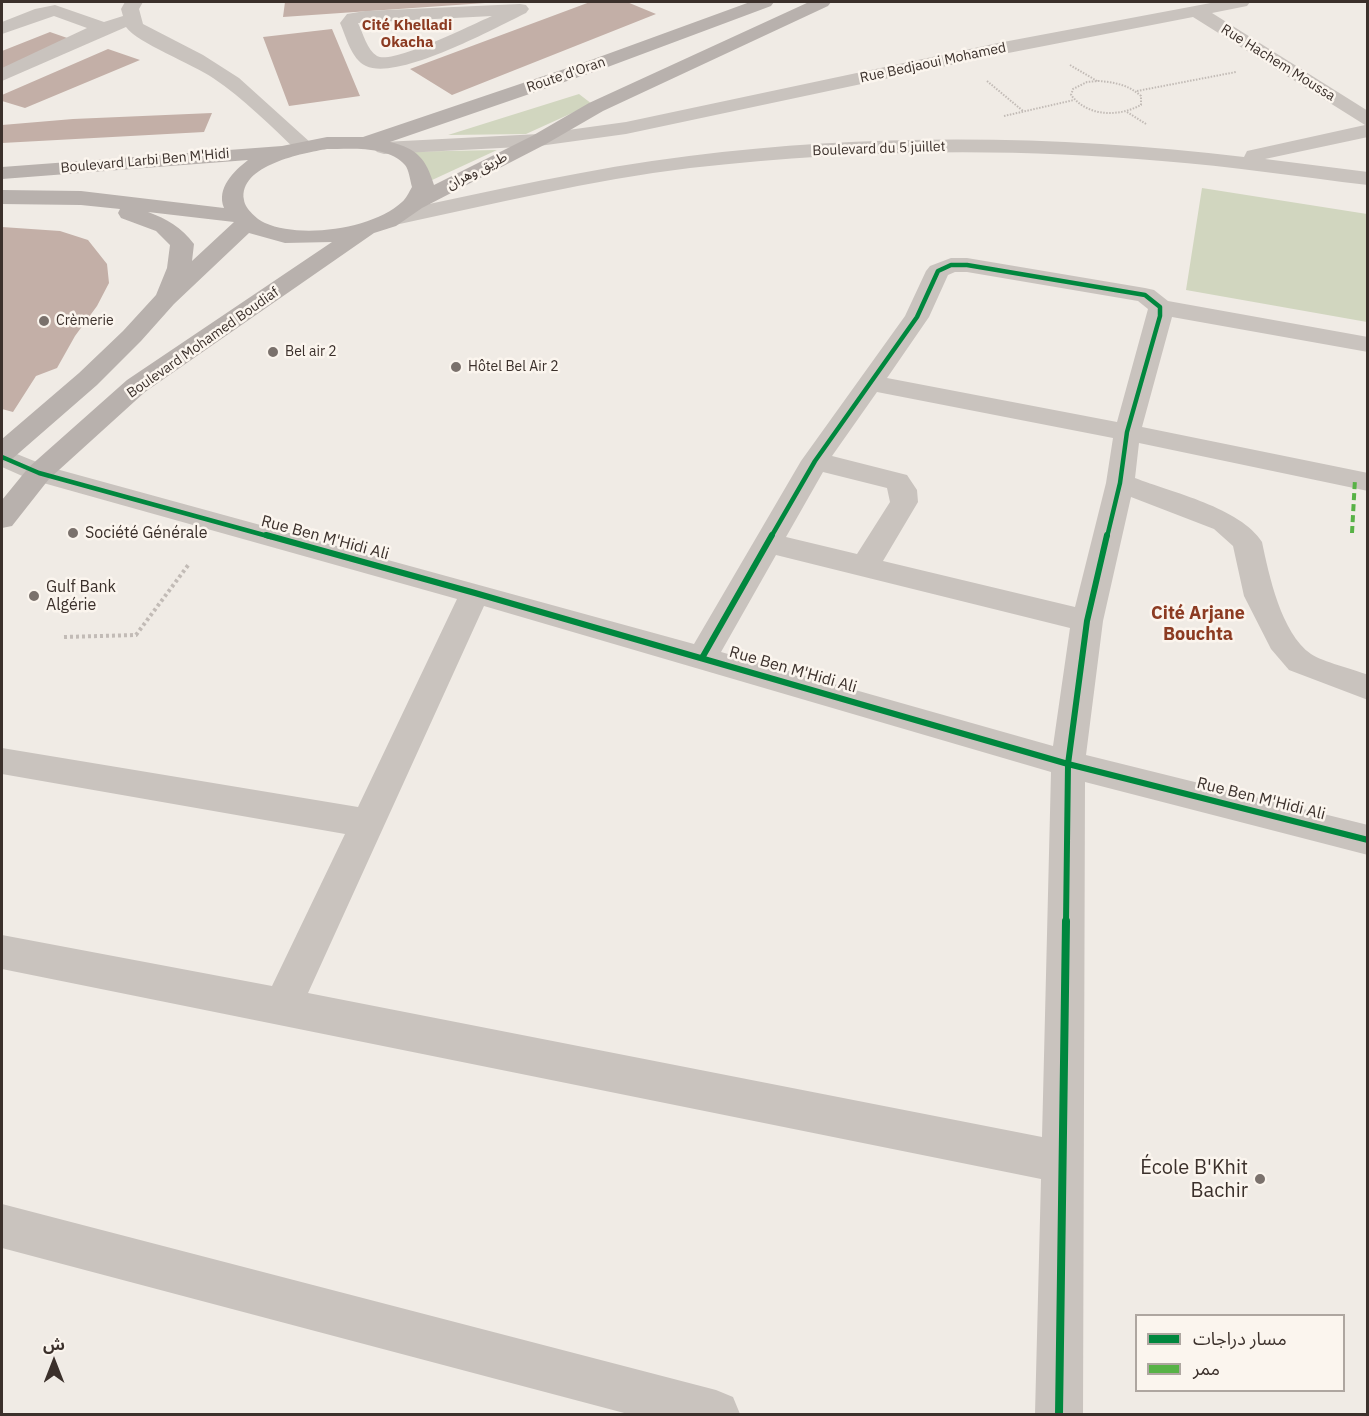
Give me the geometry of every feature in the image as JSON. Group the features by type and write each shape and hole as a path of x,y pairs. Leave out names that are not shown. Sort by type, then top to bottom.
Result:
{"main road":[{"name":"Route d'Oran","path":"374,146 765,2"},
{"path":"539,140 596,107 822,2"},
{"name":"طريق وهران","path":"365,230 395,218 416,203 539,140"},
{"path":"2,455 88,379 132,336 165,298 243,219 232,205 232,192 238,180 251,169 296,149 327,143 374,146 397,152 414,161 423,174 424,188 416,203"},
{"name":"Boulevard Larbi Ben M'Hidi","path":"2,173 296,149"},
{"name":"Boulevard Larbi Ben M'Hidi","path":"2,197 81,198 243,219 264,231 287,236 313,238 365,230"},
{"path":"81,198 138,215 164,226 174,234 182,244 182,255 165,298"},
{"name":"Boulevard Mohamed Boudiaf","path":"2,519 39,473 136,386 365,230"}],"street":[{"path":"18,2 26,2"},
{"path":"39,2 132,10"},
{"path":"520,9 365,16 353,18 349,23 362,51 373,62 385,63 410,58 520,9 542,2"},
{"name":"Rue Bedjaoui Mohamed","path":"374,146 539,140 626,128 1196,6 1241,2"},
{"name":"Rue Hachem Moussa","path":"1196,6 1368,120"},
{"path":"2,28 55,10 103,28"},
{"path":"2,75 103,28 132,10"},
{"path":"132,10 135,27 203,63 237,84 264,106 296,149"},
{"path":"1229,160 1368,130"},
{"name":"Boulevard du 5 juillet","path":"395,218 587,179 689,162 840,149 1023,148 1133,152 1229,160 1368,179"},
{"path":"702,658 815,461 917,316 938,271 951,266 967,265 1145,295 1160,307 1368,345"},
{"path":"1059,1414 1068,764 1087,621 1120,483 1127,432 1160,316 1160,307"},
{"path":"869,383 1127,432 1368,482"},
{"name":"Rue Ben M'Hidi Ali","path":"2,455 39,473 474,593 1068,764 1368,840"},
{"path":"815,461 897,481 903,490 904,502 865,566"},
{"path":"1120,483 1224,522 1247,542 1260,596 1282,641 1300,662 1368,688"},
{"path":"769,543 1087,621"},
{"path":"284,1006 474,593"},
{"path":"2,760 367,823"},
{"path":"2,952 284,1006 1061,1162"},
{"path":"2,1226 716,1414"}],"path":[{"path":"1065,61 1098,81"},
{"path":"1137,91 1244,70"},
{"path":"985,79 1023,111"},
{"path":"1098,81 1120,84 1137,91 1142,96 1141,105 1126,112 1109,113 1090,110 1074,100 1071,94 1073,89 1087,82 1098,81"},
{"path":"64,637 136,636 189,564"}],"green space":[{"path":"579,94 592,104 526,134 448,135"},
{"path":"497,150 430,181 397,152"},
{"path":"1202,188 1367,214 1367,322 1186,290"}],"building":[{"path":"285,2 485,2 485,3 283,17"},
{"path":"590,2 627,2 656,14 452,95 410,69"},
{"path":"332,29 360,96 289,106 263,37"},
{"path":"50,32 73,40 2,70 2,51"},
{"path":"108,49 140,60 25,108 2,101 2,95"},
{"path":"212,113 204,132 2,143 2,125 73,119"},
{"name":"Crèmerie","path":"2,227 60,231 88,240 107,264 109,283 57,368 36,376 13,412 2,409"}],"marked path":[{"path":"1352,533 1355,479"}],"cycle path":[{"path":"702,658 815,461 917,317 938,271 951,265 967,265 1145,295 1160,307 1160,316 1127,432 1120,483 1087,621 1068,764 1059,1414"},
{"path":"2,457 39,473 475,593 1068,764 1368,840"}],"place":[{"name":"Crèmerie","path":"44,321"},
{"name":"Bel air 2","path":"273,352"},
{"name":"Hôtel Bel Air 2","path":"456,367"},
{"name":"Société Générale","path":"73,533"},
{"name":"Gulf Bank Algérie","path":"34,596"},
{"name":"École B'Khit Bachir","path":"1260,1179"}],"district":[{"name":"Cité Khelladi Okacha","path":"407,34"},
{"name":"Cité Arjane Bouchta","path":"1198,624"}]}
